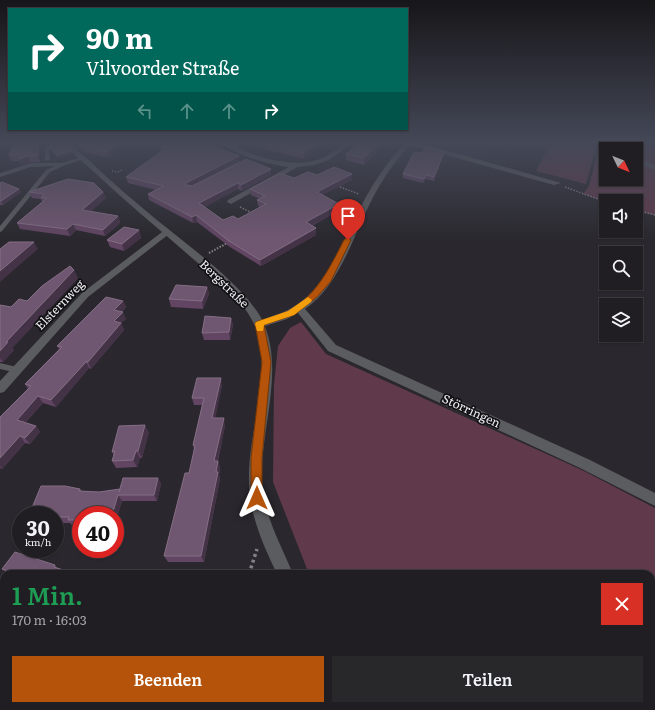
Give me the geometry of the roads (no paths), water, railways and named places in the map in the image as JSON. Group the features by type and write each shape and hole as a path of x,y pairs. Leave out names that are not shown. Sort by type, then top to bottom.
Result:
{"street":[{"name":"Bergstraße","path":"100,174 234,291 259,324 267,362 257,458 257,498 265,530 283,570"},
{"path":"231,202 282,174"},
{"path":"259,324 291,313 299,308 327,281 369,198 385,174"},
{"path":"522,174 557,184"},
{"name":"Elsternweg","path":"0,390 85,294 166,232"},
{"name":"Störringen","path":"299,308 332,348 585,464 655,500"}],"lane":[{"path":"0,230 45,174"},
{"path":"0,366 18,370"}]}
